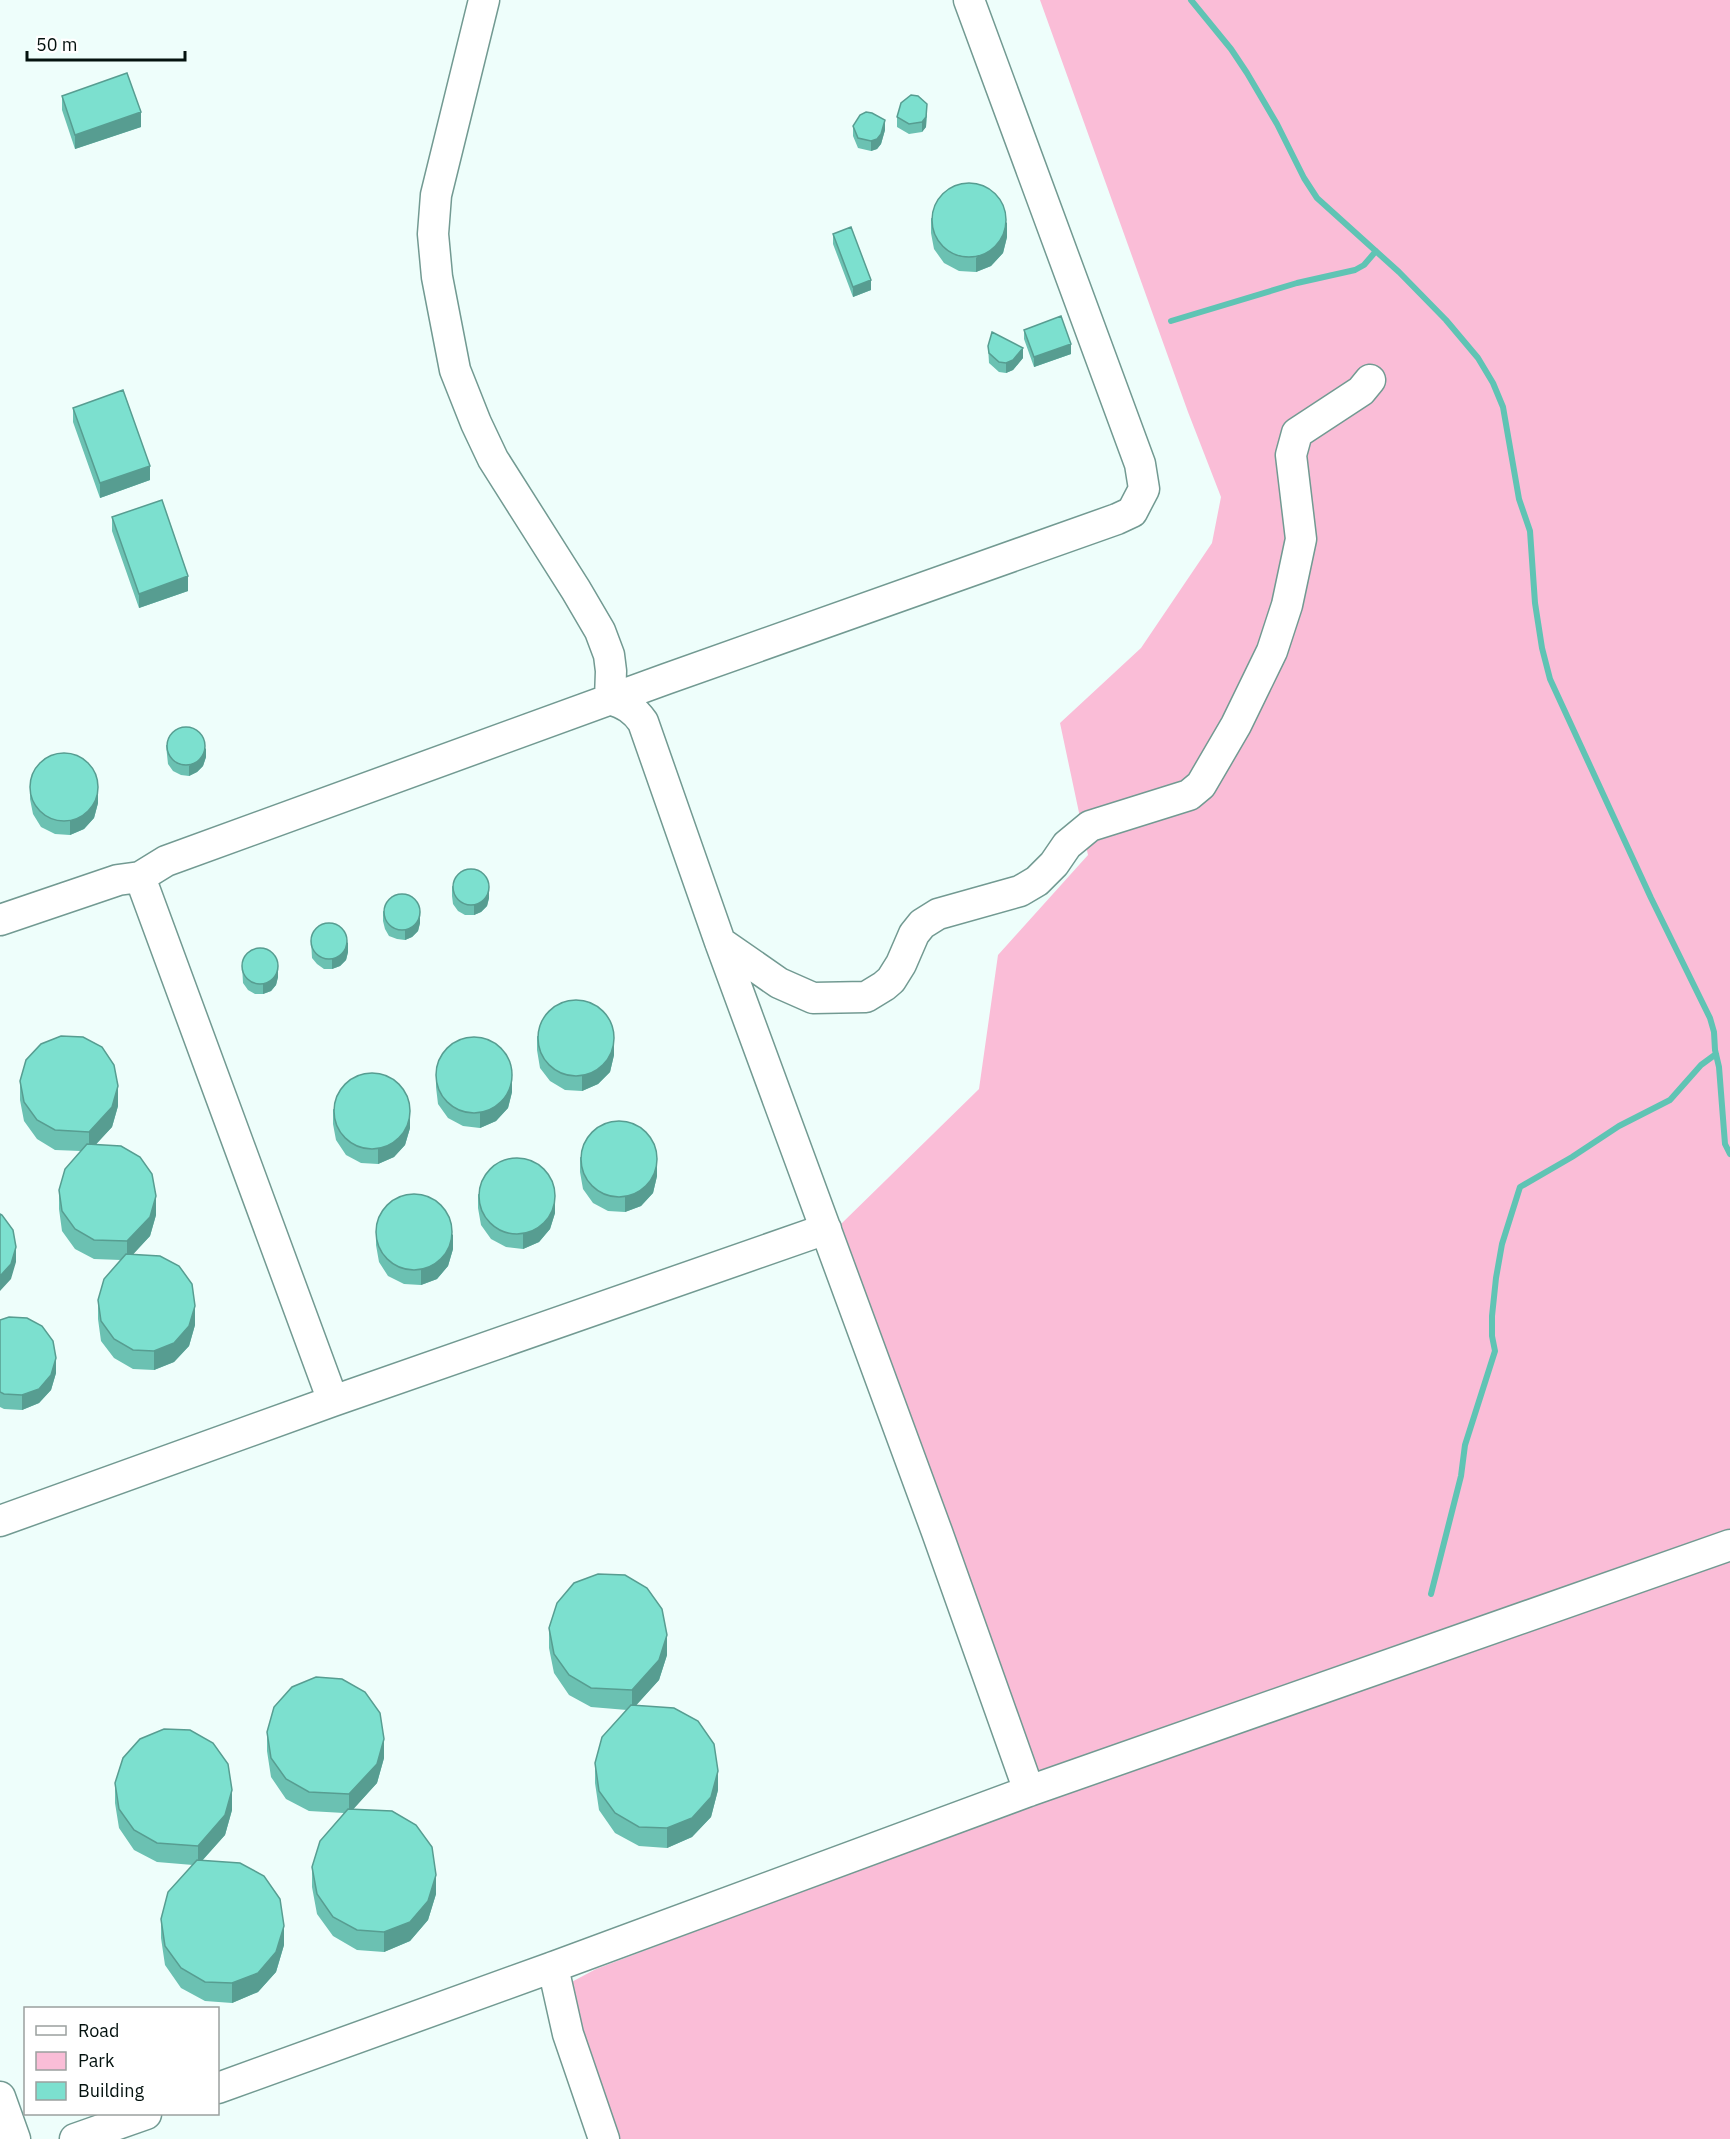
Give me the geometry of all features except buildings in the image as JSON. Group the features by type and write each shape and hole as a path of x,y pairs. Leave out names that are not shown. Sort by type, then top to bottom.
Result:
{"lane":[{"path":"484,0 436,195 433,234 437,277 455,370 476,423 493,459 600,631 609,655 610,699"},
{"path":"0,920 118,880 140,876 166,861 1132,512 1144,489 1140,464 969,0"},
{"path":"720,942 779,983 813,998 866,997 891,980 914,934 922,924 938,914 1020,891 1037,881 1054,864 1067,845 1089,826 1189,795 1201,785 1236,725 1272,651 1287,604 1301,539 1291,455 1297,433 1361,391 1370,380"},
{"path":"610,699 625,704 637,712 643,723 720,942 1029,1791"},
{"path":"140,876 333,1401"},
{"path":"0,1521 333,1401 826,1229"},
{"path":"219,2088 1029,1791 1730,1545"},
{"path":"553,1967 568,2034 604,2139"},
{"path":"0,2097 15,2139"},
{"path":"75,2139 143,2115"}],"green space":[{"path":"1040,0 1730,0 1730,2139 613,2139 564,1986 596,1969 1047,1798 841,1224 979,1089 998,955 1088,855 1060,723 1141,648 1212,543 1221,497 1188,412"}],"waterway":[{"path":"1191,0 1231,49 1247,73 1317,198 1399,272 1446,320 1478,358 1493,383 1503,407 1519,499 1530,531 1535,603 1542,648 1550,679 1651,898 1710,1018 1719,1067 1725,1144 1730,1154"},
{"path":"1171,321 1297,283 1355,270 1364,265 1376,251"},
{"path":"1431,1594 1461,1476 1465,1445 1495,1351 1492,1316 1496,1278 1502,1244 1520,1187 1619,1126 1670,1100 1701,1065 1716,1054"}]}
